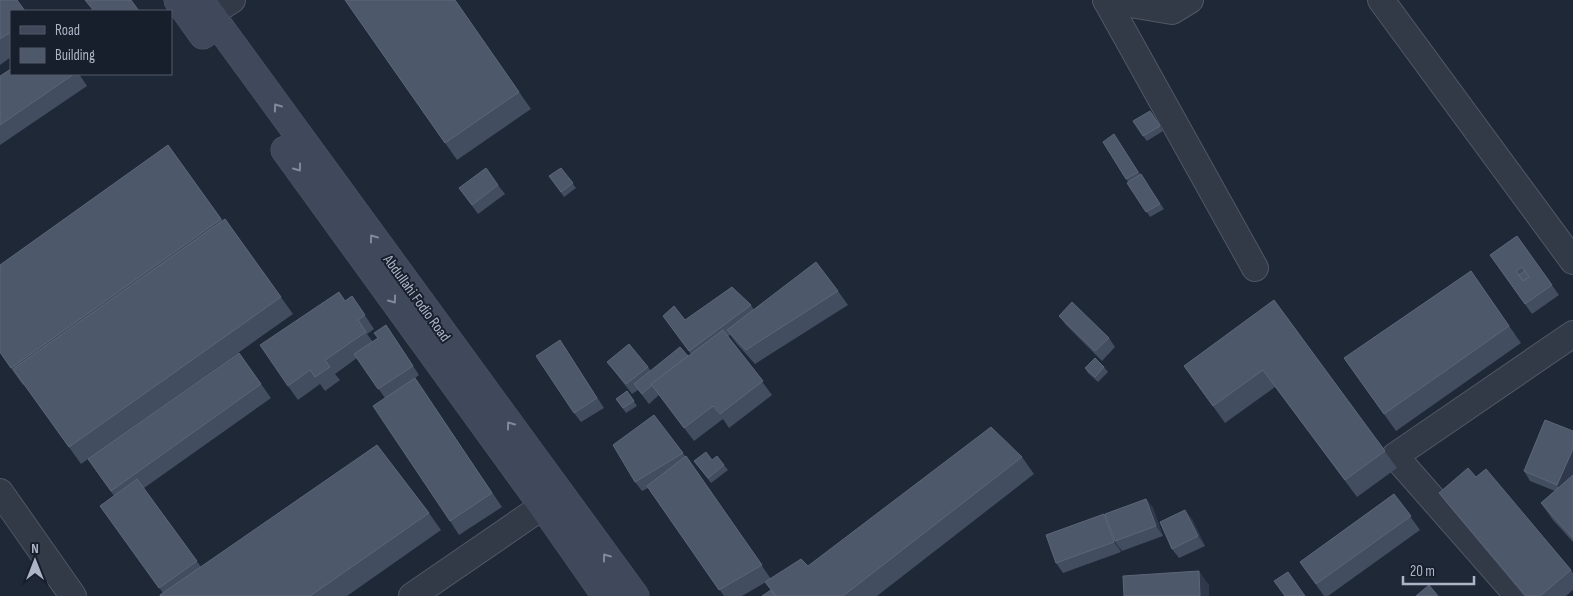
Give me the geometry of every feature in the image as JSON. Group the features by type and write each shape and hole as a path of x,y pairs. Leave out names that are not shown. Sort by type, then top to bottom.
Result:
{"main road":[{"name":"Abdullahi Fodio Road","path":"178,0 606,596"},
{"name":"Abdullahi Fodio Road","path":"214,5 635,596"}],"street":[{"path":"1106,0 1172,11 1190,0"},
{"path":"1106,0 1255,268"},
{"path":"1382,0 1573,261"},
{"path":"1518,596 1395,456 1573,334"},
{"path":"0,492 73,596"},
{"path":"412,596 543,506"}],"building":[{"path":"0,0 17,0 24,10 10,10 10,33 0,39"},
{"path":"85,0 131,0 138,10 93,10"},
{"path":"345,0 455,0 519,92 445,143"},
{"path":"10,70 10,75 73,75 0,125 0,76"},
{"path":"1150,111 1160,126 1143,136 1133,121"},
{"path":"1114,134 1138,172 1126,179 1103,142"},
{"path":"168,145 221,219 11,368 0,352 0,265"},
{"path":"486,168 498,185 472,205 459,188"},
{"path":"561,168 573,183 561,192 549,176"},
{"path":"1141,174 1160,204 1146,212 1127,183"},
{"path":"225,219 281,297 69,447 13,369"},
{"path":"1517,236 1552,285 1525,304 1490,255","holes":["1522,267 1529,277 1523,281 1516,271"]},
{"path":"816,262 838,291 746,350 727,330"},
{"path":"1471,271 1509,326 1384,414 1344,358"},
{"path":"1525,271 1529,277 1523,281 1519,275"},
{"path":"732,287 751,305 689,351 663,316 674,306 685,320"},
{"path":"339,292 345,301 352,296 365,315 358,320 366,332 325,360 330,367 315,377 310,370 288,386 260,345"},
{"path":"1274,300 1385,451 1345,480 1263,370 1213,406 1184,366"},
{"path":"1072,302 1109,338 1095,351 1059,316"},
{"path":"386,325 413,366 378,389 354,354 378,338 374,333"},
{"path":"723,330 763,381 720,414 713,406 684,428 651,384"},
{"path":"560,340 597,398 574,413 536,356"},
{"path":"629,344 648,367 626,384 607,362"},
{"path":"680,347 688,356 651,384 642,394 634,384"},
{"path":"239,353 261,384 111,491 88,459"},
{"path":"1095,358 1104,367 1095,377 1085,368"},
{"path":"415,378 492,493 450,521 373,406"},
{"path":"627,391 634,401 623,408 616,399"},
{"path":"654,415 683,453 635,482 613,445"},
{"path":"1545,420 1573,431 1573,449 1557,485 1524,471"},
{"path":"991,427 1022,457 843,596 776,596 765,582 801,559 808,566"},
{"path":"377,445 429,513 310,596 160,596 160,595"},
{"path":"706,452 712,460 717,456 724,465 708,478 694,461"},
{"path":"686,456 762,565 719,590 647,486"},
{"path":"1468,468 1476,477 1486,469 1571,570 1540,596 1526,596 1439,493"},
{"path":"1573,475 1573,538 1541,503"},
{"path":"137,479 197,561 159,588 100,506"},
{"path":"1394,494 1411,516 1316,584 1300,562"},
{"path":"1146,499 1156,526 1115,541 1105,514"},
{"path":"1185,510 1198,536 1172,549 1160,522"},
{"path":"1104,514 1114,542 1056,563 1046,535"},
{"path":"1199,571 1200,596 1124,596 1123,576"},
{"path":"1288,572 1305,596 1285,596 1274,581"},
{"path":"1429,585 1438,596 1416,596"},
{"path":"771,590 775,596 762,596"}]}
